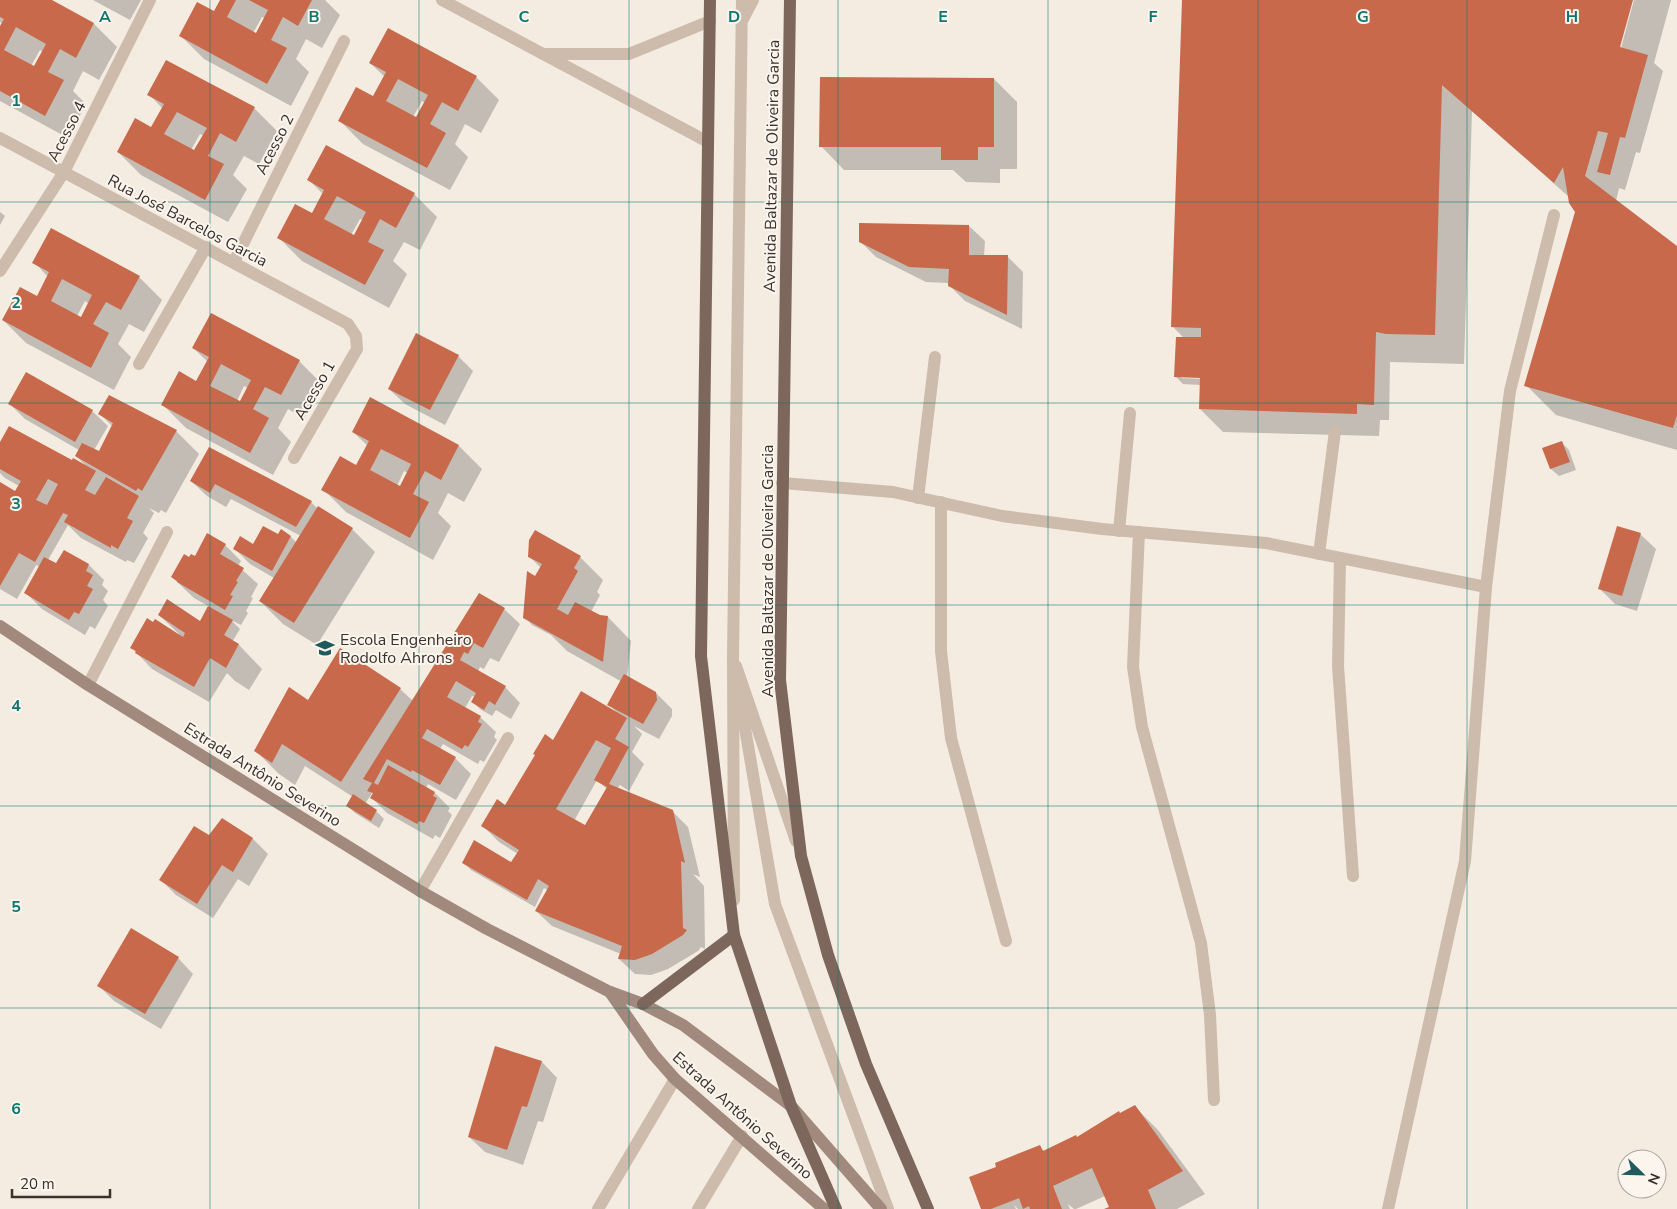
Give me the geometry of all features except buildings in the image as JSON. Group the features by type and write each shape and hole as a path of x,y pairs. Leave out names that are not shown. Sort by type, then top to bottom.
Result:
{"main road":[{"path":"710,0 701,656 734,935 791,1106 836,1209"},
{"name":"Avenida Baltazar de Oliveira Garcia","path":"790,0 780,680 801,856 828,955 866,1064 928,1209"},
{"name":"Estrada Antônio Severino","path":"0,626 88,685 420,891 487,929 610,992 643,1004 683,1025 791,1106 881,1209"},
{"path":"643,1004 734,935"},
{"name":"Estrada Antônio Severino","path":"610,992 652,1054 675,1079 824,1209"}],"street":[{"name":"Acesso 4","path":"0,271 64,172 150,0"},
{"path":"442,0 708,142"},
{"path":"734,0 742,21"},
{"path":"734,935 733,656 742,0"},
{"path":"742,21 753,0"},
{"path":"540,54 629,54 710,21"},
{"name":"Acesso 2","path":"234,262 344,41"},
{"name":"Rua José Barcelos Garcia","path":"0,138 348,324 356,336"},
{"path":"1388,1209 1465,861 1486,588 1510,391 1554,215"},
{"path":"139,364 206,247"},
{"name":"Acesso 1","path":"294,458 356,349 356,336"},
{"path":"918,498 935,357"},
{"path":"1119,531 1130,412"},
{"path":"1319,554 1335,432"},
{"path":"782,484 892,492 1002,516 1119,531 1266,543 1486,588"},
{"path":"941,502 941,651 951,738 1006,941"},
{"path":"88,685 167,532"},
{"path":"1139,532 1133,667 1142,727 1202,943 1210,1016 1214,1100"},
{"path":"1340,558 1338,666 1353,876"},
{"path":"733,656 801,856"},
{"path":"733,656 776,904 888,1209"},
{"path":"420,891 508,738"},
{"path":"598,1209 675,1079"},
{"path":"698,1209 742,1136"}],"place":[{"name":"Escola Engenheiro Rodolfo Ahrons","path":"325,648"}]}
